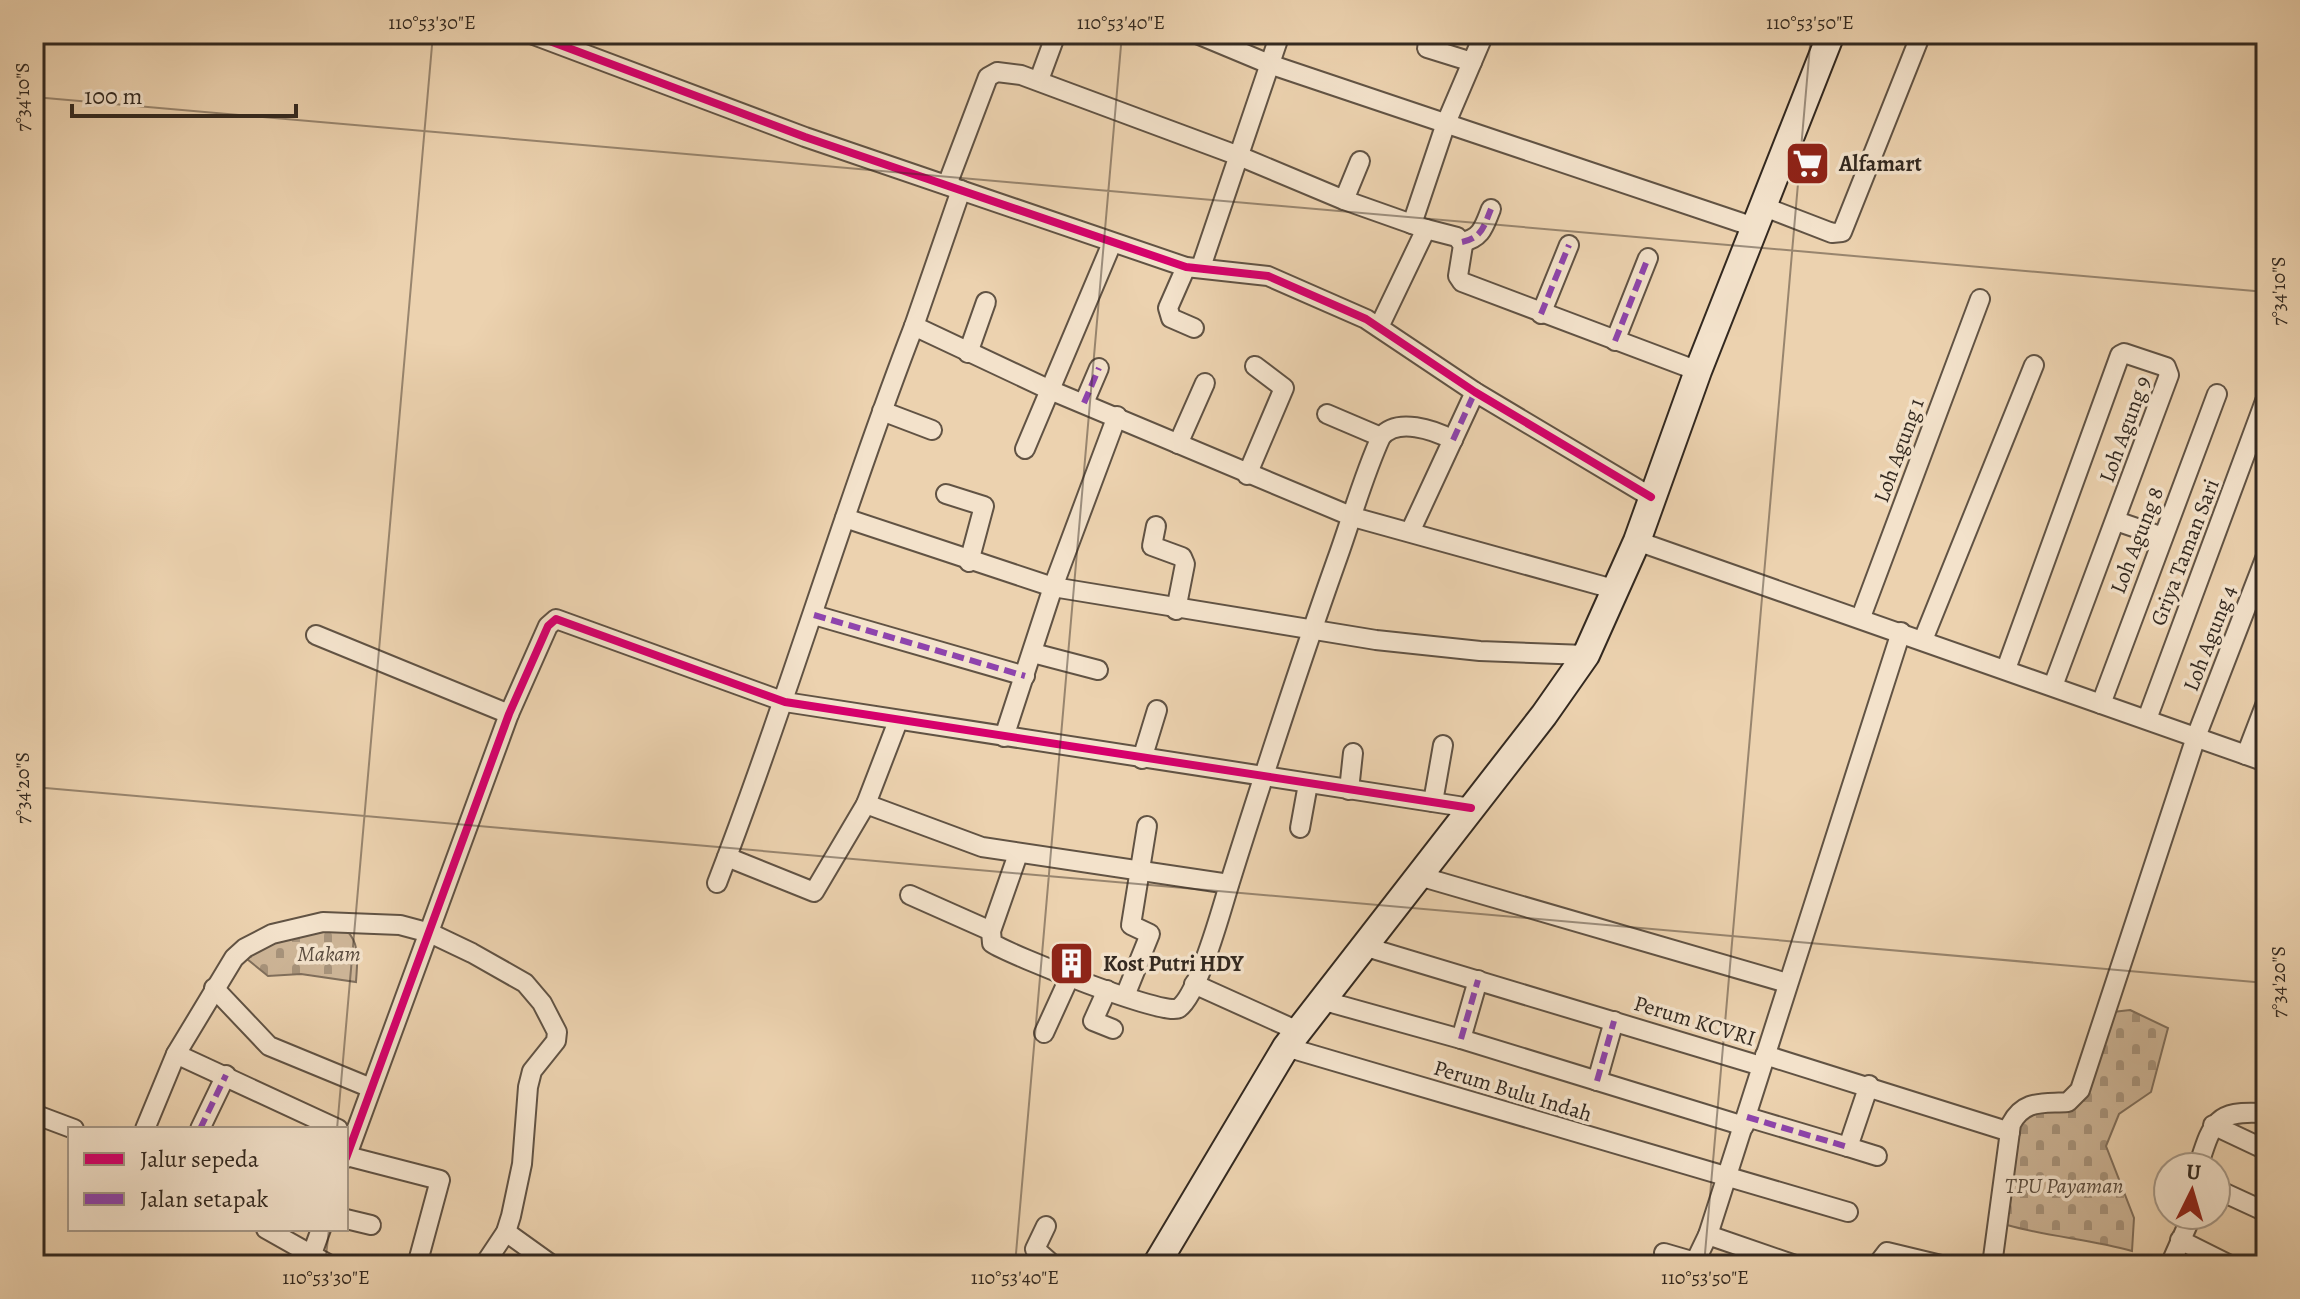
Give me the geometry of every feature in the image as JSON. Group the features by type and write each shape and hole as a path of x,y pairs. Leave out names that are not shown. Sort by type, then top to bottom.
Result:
{"main road":[{"path":"1156,1265 1292,1039 1544,715 1586,655 1637,541 1698,371 1831,34"}],"street":[{"path":"531,34 805,137 1112,243 1193,267 1268,276 1379,327 1475,392 1651,497"},
{"path":"1039,80 1056,34"},
{"path":"1197,34 1269,64 1446,123 1758,216 1832,233 1842,232 1921,34"},
{"path":"1194,328 1171,318 1168,308 1193,267 1239,156 1280,34"},
{"path":"1379,327 1419,226 1446,123 1484,34"},
{"path":"1427,48 1472,62"},
{"path":"717,883 785,702 845,518 914,326 988,77 1004,72 1039,80 1239,156 1344,200 1452,234 1462,242 1474,240 1482,232 1491,209"},
{"path":"1344,200 1360,161"},
{"path":"1462,242 1460,280 1541,314 1698,371"},
{"path":"1025,449 1112,243"},
{"path":"1541,314 1569,245"},
{"path":"1615,341 1648,258"},
{"name":"Loh Agung 1","path":"1861,617 1980,299"},
{"path":"968,353 986,302"},
{"path":"914,326 1050,390 1353,517 1617,590"},
{"name":"Loh Agung 9","path":"2006,669 2120,355 2124,353 2166,367 2169,371 2116,521 2053,686"},
{"path":"1923,640 2034,365"},
{"path":"1247,475 1284,388 1255,366"},
{"path":"1084,403 1099,368"},
{"path":"1178,444 1205,383"},
{"path":"1410,532 1475,392"},
{"name":"Loh Agung 8","path":"2101,704 2217,394"},
{"name":"Griya Taman Sari","path":"2147,719 2265,401"},
{"path":"882,411 932,430"},
{"path":"1327,414 1381,437"},
{"path":"1004,737 1053,587 1117,416"},
{"path":"1018,854 991,931 992,943 1116,993 1175,1010 1180,1007 1194,984 1312,629 1381,437 1393,428 1422,428 1453,440"},
{"path":"946,494 984,506 969,562"},
{"path":"845,518 969,562 1053,587 1176,610 1445,648 1586,655"},
{"path":"2116,521 2163,537"},
{"path":"1156,526 1152,546 1182,557 1185,564 1176,610"},
{"path":"1637,541 1861,617 2266,762"},
{"name":"Loh Agung 4","path":"2010,1132 2018,1110 2030,1103 2068,1102 2080,1090 2196,737 2266,556"},
{"path":"814,615 1025,676"},
{"path":"348,1129 371,1088 509,714 548,626 561,618 785,702 1471,808"},
{"path":"1664,1253 1695,1262 1708,1235 1901,632"},
{"path":"316,635 509,714"},
{"path":"1033,653 1098,670"},
{"path":"2246,755 2266,703"},
{"path":"1142,759 1157,710"},
{"path":"727,857 814,892 866,804 898,721"},
{"path":"1433,802 1443,745"},
{"path":"1349,790 1353,753"},
{"path":"1300,828 1308,784"},
{"path":"866,804 970,844 1018,854 1229,884"},
{"path":"1113,1029 1093,1021 1116,993 1150,934 1130,923 1139,892 1139,872 1147,826"},
{"path":"1419,876 1787,983"},
{"path":"910,895 991,931"},
{"path":"146,1127 176,1054 214,988 245,948 272,934 304,925 358,922 400,925 430,933 525,983 542,1003 557,1032 556,1041 532,1071 522,1164 506,1232 484,1265"},
{"name":"Perum KCVRI","path":"1363,946 1614,1021 1869,1085 2010,1132"},
{"path":"1044,1033 1070,976"},
{"path":"1461,1039 1478,980"},
{"name":"Perum Bulu Indah","path":"1194,984 1292,1039 1726,1178 1848,1212"},
{"path":"214,988 269,1046 371,1088"},
{"path":"1321,1000 1597,1081 1877,1156"},
{"name":"Perum KCVRI","path":"1597,1081 1614,1021"},
{"path":"176,1054 334,1127"},
{"path":"201,1127 226,1075"},
{"path":"1848,1147 1869,1085"},
{"path":"2204,1151 2213,1125 2235,1112 2262,1113"},
{"path":"34,1114 69,1127"},
{"path":"2213,1125 2266,1150"},
{"path":"1992,1265 2010,1132"},
{"path":"348,1157 440,1180 417,1265"},
{"path":"2232,1196 2266,1212"},
{"path":"348,1219 371,1225"},
{"path":"1046,1226 1035,1249 1053,1265"},
{"path":"269,1231 309,1261 330,1265"},
{"path":"309,1261 320,1231"},
{"path":"2170,1265 2184,1231"},
{"path":"506,1232 552,1265"},
{"path":"1708,1235 1795,1265"},
{"path":"2180,1240 2230,1265"},
{"path":"1882,1258 1941,1265"}],"green space":[{"name":"Makam","path":"311,929 346,930 351,935 357,954 356,982 301,974 268,976 247,959 252,950"},
{"name":"TPU Payaman","path":"2130,1010 2168,1028 2151,1092 2119,1114 2106,1146 2134,1218 2132,1251 2007,1225 2015,1139 2023,1119 2041,1110 2077,1104 2113,1012"}],"marked path":[{"path":"1462,242 1478,234 1491,209"},
{"path":"1541,314 1569,245"},
{"path":"1615,341 1648,258"},
{"path":"1084,403 1099,368"},
{"path":"1453,440 1475,392"},
{"path":"814,615 1025,676"},
{"path":"1461,1039 1478,980"},
{"path":"1597,1081 1614,1021"},
{"path":"201,1127 226,1075"},
{"path":"1747,1117 1848,1147"}],"cycle path":[{"path":"531,34 805,137 1186,267 1268,276 1366,319 1475,392 1651,497"},
{"path":"348,1153 509,714 548,626 556,619 785,702 1471,808"}],"place":[{"name":"Alfamart","path":"1808,163"},
{"name":"Kost Putri HDY","path":"1072,963"}]}
